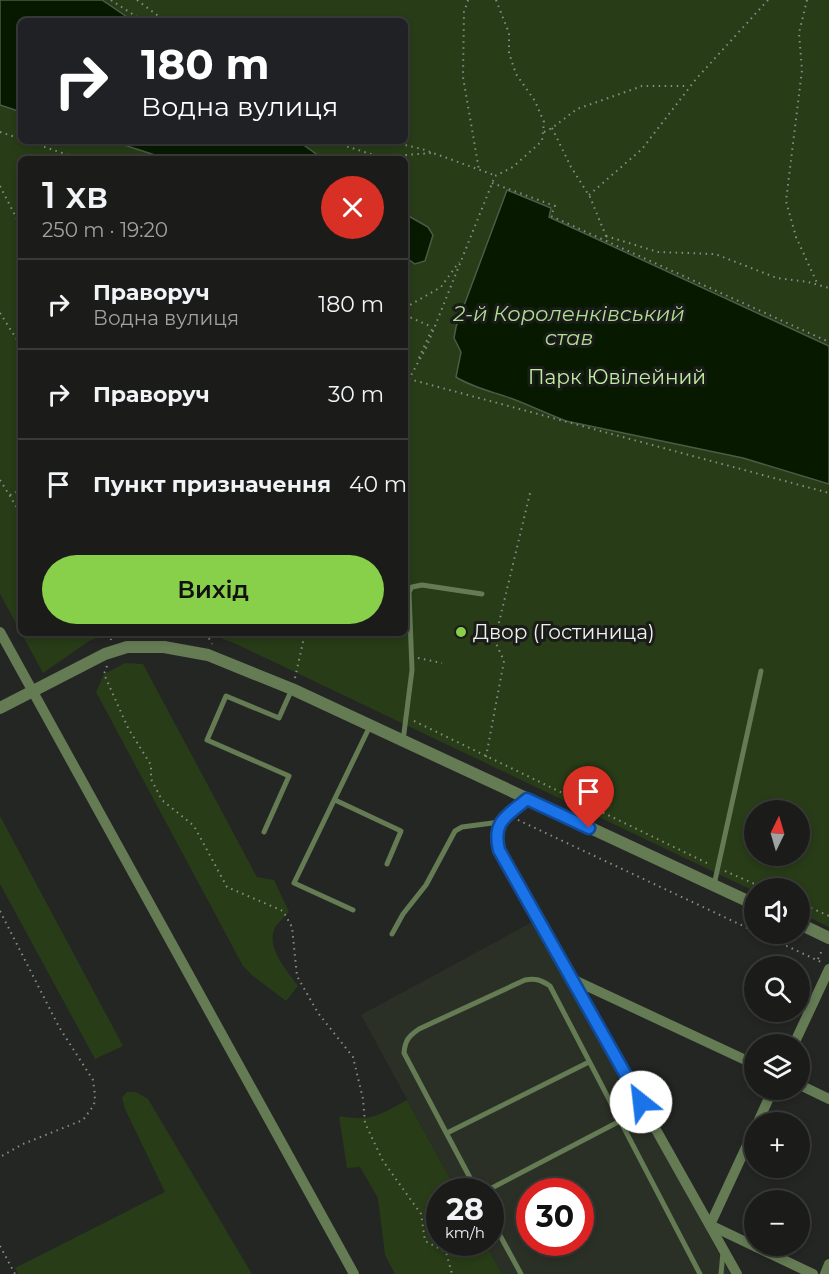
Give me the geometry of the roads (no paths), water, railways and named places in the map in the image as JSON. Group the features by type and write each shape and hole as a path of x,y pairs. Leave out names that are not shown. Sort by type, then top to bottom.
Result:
{"street":[{"path":"0,632 354,1274"},
{"path":"0,708 110,652 139,645 182,649 221,660 292,689 744,899"},
{"path":"527,799 503,819 497,831 499,850 737,1274"},
{"path":"810,929 829,938"},
{"path":"798,1034 826,966"},
{"path":"572,979 744,1059"},
{"path":"810,1090 829,1099"},
{"path":"710,1225 744,1152"},
{"path":"710,1225 813,1274"},
{"path":"825,1274 829,1264"}],"lane":[{"path":"403,741 412,657 409,592 412,587 422,585 482,594"},
{"path":"714,885 761,671"},
{"path":"264,832 289,776 207,740 226,696 279,718 292,689"},
{"path":"353,910 294,883 370,726"},
{"path":"334,800 401,831 387,864"},
{"path":"392,934 403,914 426,885 455,831 462,827 503,819"},
{"path":"470,1178 404,1053 405,1042 419,1029 525,980 533,978 542,980 550,986 700,1274"},
{"path":"447,1133 589,1062"},
{"path":"504,1182 620,1121"},
{"path":"504,1243 521,1274"},
{"path":"721,1274 723,1248"}],"water":[{"path":"0,0 102,0 129,18 18,18 18,111 0,105"},
{"path":"121,144 302,144 319,156 158,156"},
{"name":"2-й Короленківський став","path":"507,190 551,208 549,217 829,346 829,484 743,458 566,421 513,399 476,387 456,377 461,352 454,338 456,327"},
{"path":"408,216 428,227 433,235 425,261 415,264 408,259"}],"place":[{"name":"Двор (Гостиница)","path":"461,632"}],"park label":[{"name":"Парк Ювілейний","path":"617,377"}]}
